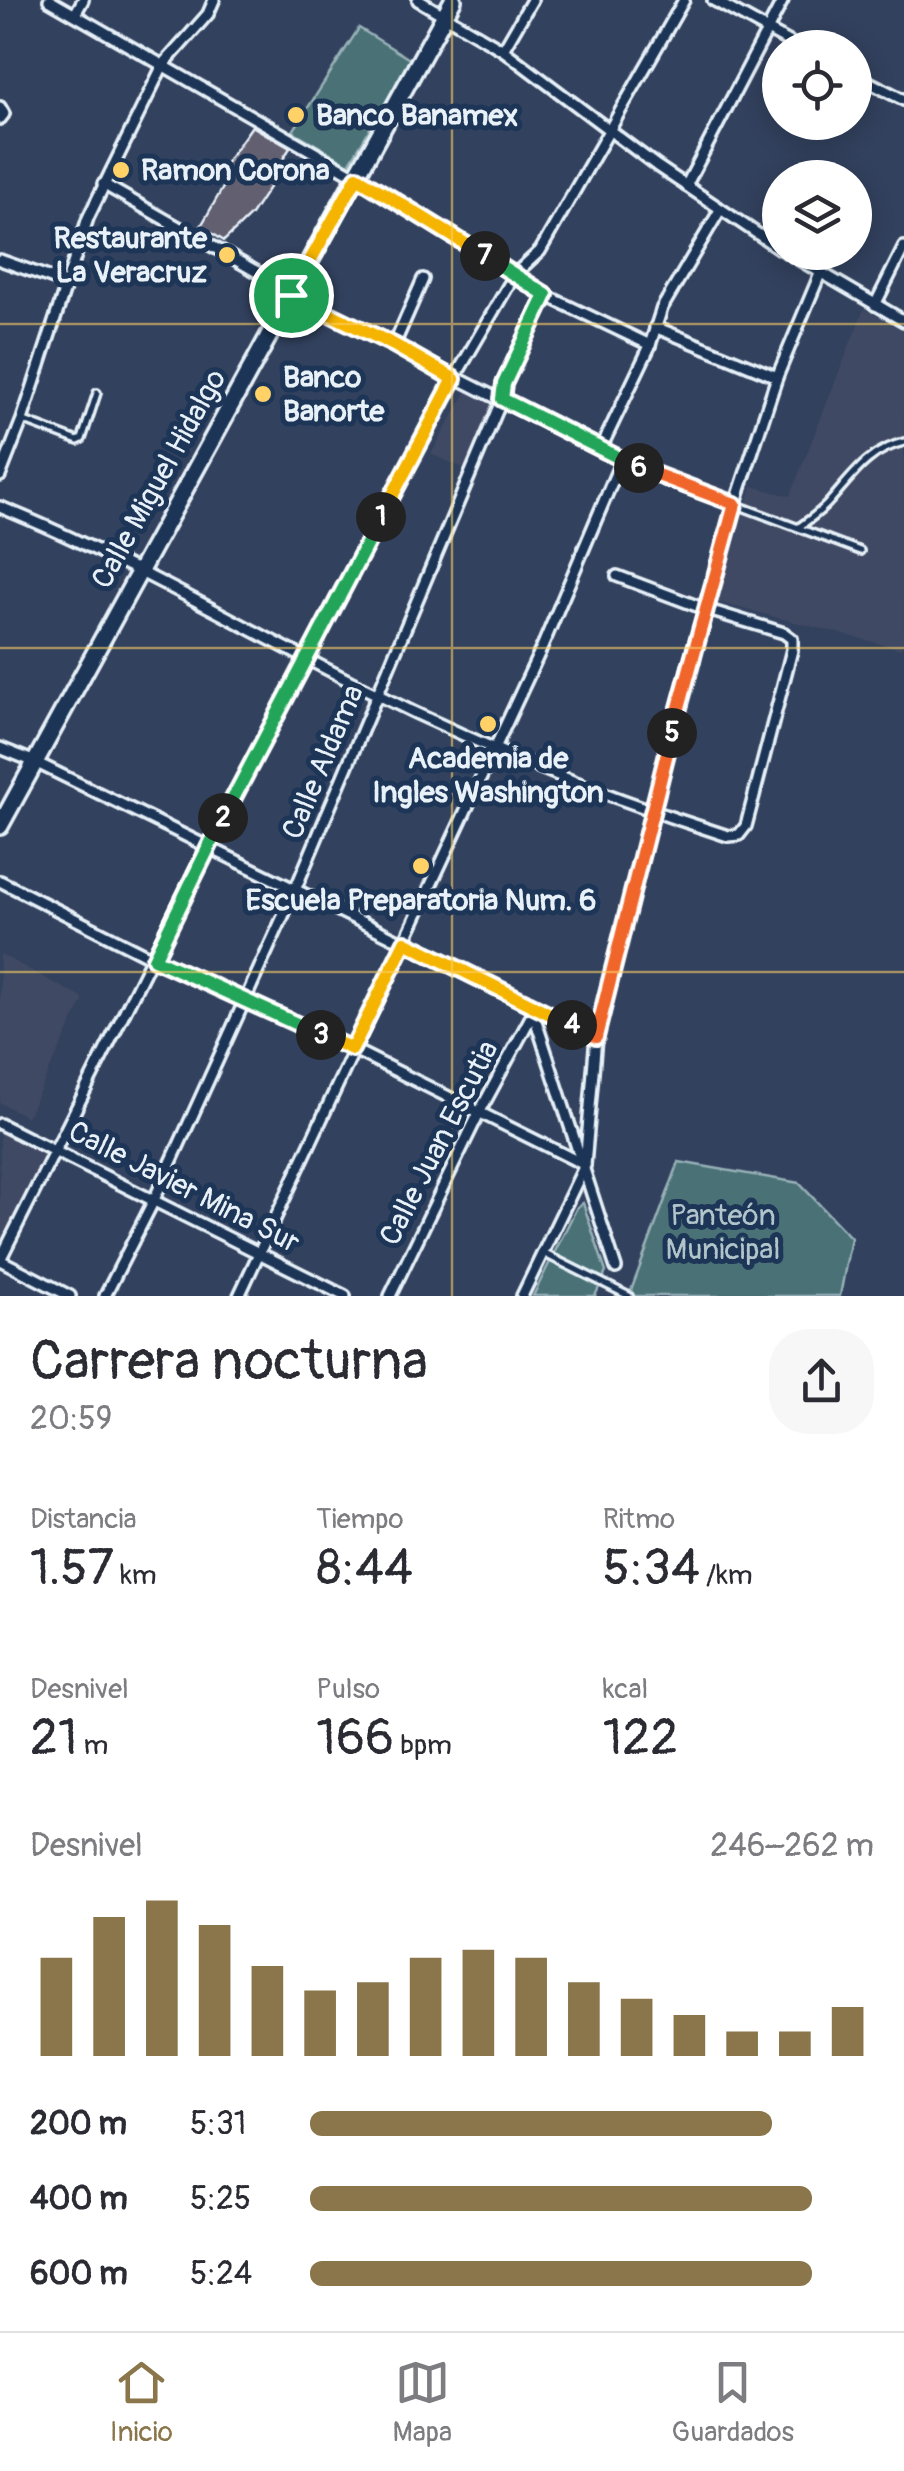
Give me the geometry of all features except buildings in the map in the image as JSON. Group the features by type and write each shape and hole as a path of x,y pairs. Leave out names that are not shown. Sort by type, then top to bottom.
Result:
{"main road":[{"name":"Calle Miguel Hidalgo","path":"0,826 453,0"}],"street":[{"path":"49,0 357,177 546,295 650,344"},
{"path":"75,14 83,0"},
{"path":"0,476 103,184 163,65 208,14 214,0"},
{"path":"418,0 504,50 686,186 762,237"},
{"path":"504,50 532,0"},
{"path":"70,1296 0,1260 207,848 454,379 515,274 540,250 684,0"},
{"path":"713,0 764,30"},
{"path":"768,30 784,0"},
{"path":"686,186 762,42"},
{"path":"872,84 904,100"},
{"path":"0,108 4,114 0,120"},
{"path":"103,184 291,295 454,379 502,399 622,461 735,504"},
{"path":"602,448 650,344 662,308 720,210"},
{"path":"874,305 904,248"},
{"path":"0,260 68,284"},
{"path":"814,270 904,322"},
{"path":"522,1296 585,1165 596,1037 705,609 777,378 820,274"},
{"path":"394,345 423,279"},
{"name":"Calle Aldama","path":"105,1296 153,1202 295,890 502,399 504,384 546,295"},
{"path":"656,327 777,378"},
{"path":"239,1296 543,646 622,461"},
{"path":"0,506 82,540 306,659 492,750 652,812 728,836 739,835 751,808 792,639 617,576"},
{"path":"0,748 596,1037"},
{"path":"0,881 585,1165"},
{"path":"532,1009 616,1268"},
{"name":"Calle Juan Escutia","path":"390,1296 532,1009"},
{"name":"Calle Javier Mina Sur","path":"0,1124 345,1296"}],"lane":[{"path":"22,420 78,441 97,393"},
{"path":"799,527 828,505 866,459 886,446 904,442"},
{"path":"735,504 860,552"},
{"path":"542,1254 628,1296"}],"shaded area":[{"path":"864,309 904,331 901,649 717,602 752,486 790,496"},
{"path":"467,391 497,404 470,471 431,454"},
{"path":"0,954 84,999 27,1117 0,1103"},
{"path":"0,1129 48,1151 1,1252 0,1252"}],"green space":[{"path":"359,28 411,60 349,164 293,131"},
{"name":"Panteón Municipal","path":"679,1162 799,1183 851,1238 840,1296 629,1296"},
{"path":"583,1203 606,1272 595,1296 533,1296 577,1207"}],"place":[{"name":"Banco Banamex","path":"296,115"},
{"name":"Ramon Corona","path":"121,170"},
{"name":"Restaurante La Veracruz","path":"227,255"},
{"name":"Banco Banorte","path":"263,394"},
{"name":"Academia de Ingles Washington","path":"488,724"},
{"name":"Escuela Preparatoria Num. 6","path":"421,866"}],"route":[{"path":"357,177 546,295 504,384 502,399 622,461 735,504 690,660 596,1037 405,942 352,1049 154,959 207,848 454,379 291,295 357,177"}]}
